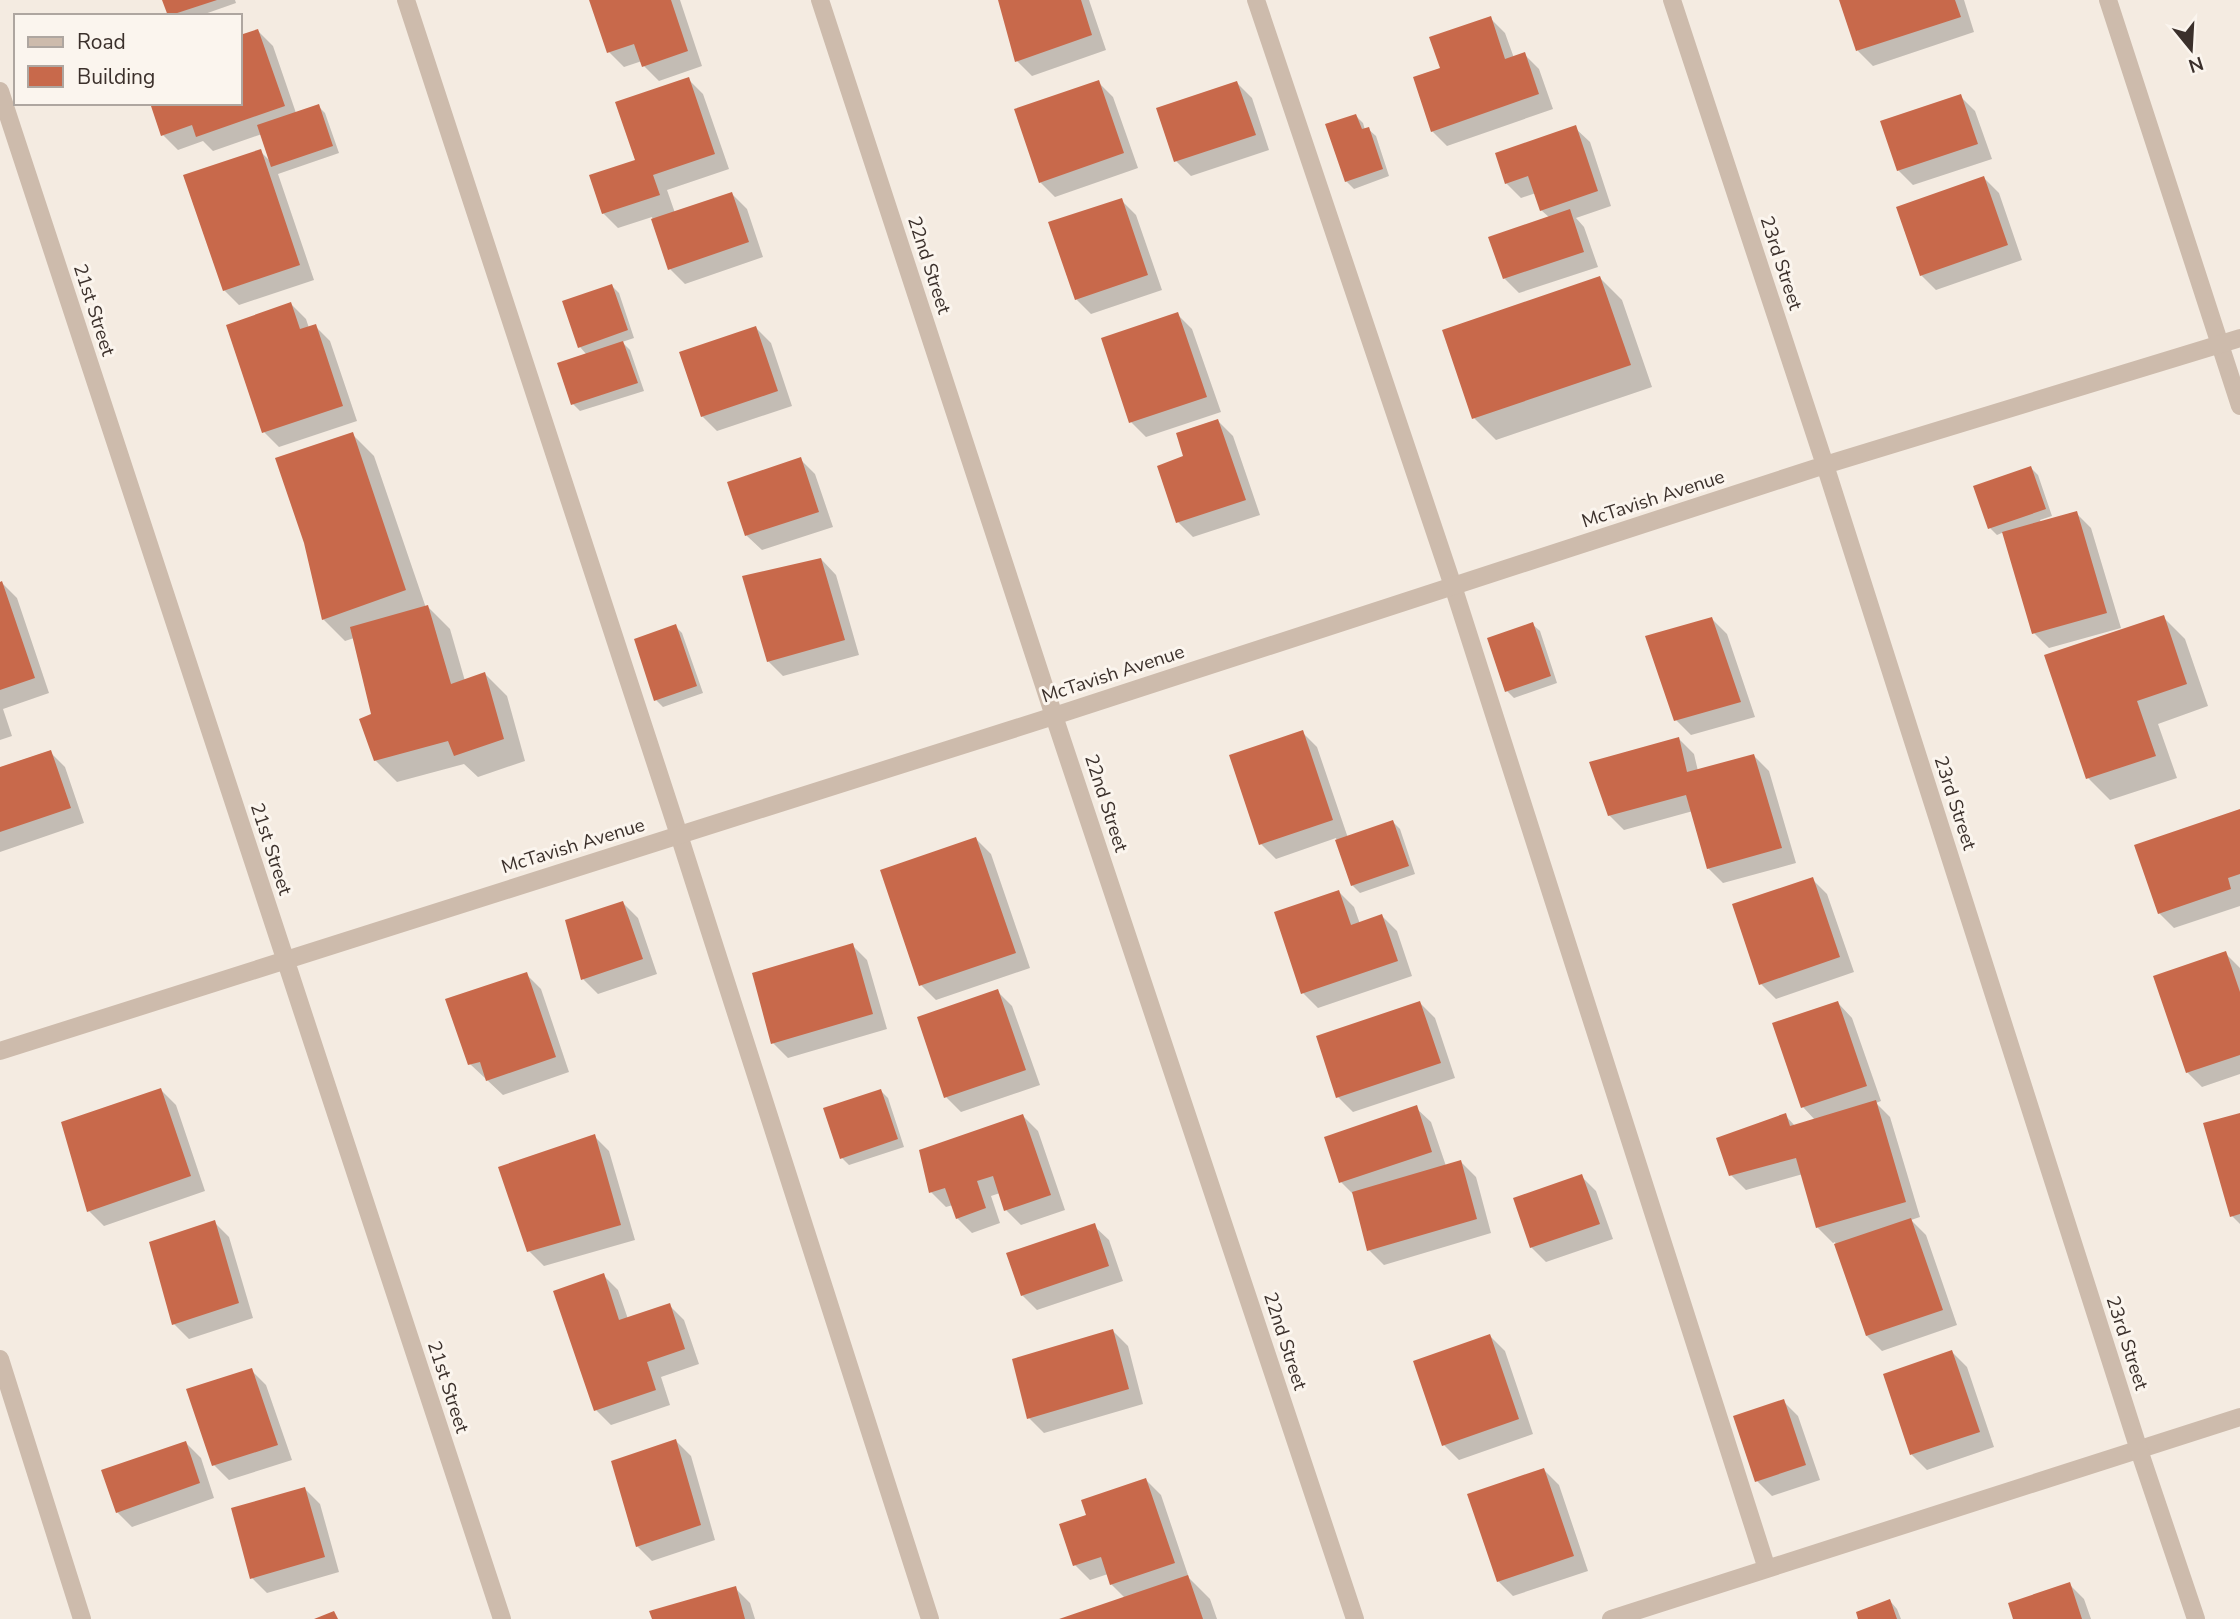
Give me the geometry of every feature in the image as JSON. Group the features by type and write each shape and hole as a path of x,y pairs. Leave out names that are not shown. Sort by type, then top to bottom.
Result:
{"street":[{"path":"406,0 680,835 930,1619"},
{"name":"22nd Street","path":"820,0 1054,716 1355,1619"},
{"path":"1256,0 1453,586 1767,1569"},
{"name":"23rd Street","path":"1672,0 1825,465 2139,1450 2196,1619"},
{"path":"2108,0 2240,406"},
{"name":"21st Street","path":"0,91 502,1619"},
{"name":"McTavish Avenue","path":"0,1051 1054,716 1825,465 2240,338"},
{"path":"0,1359 82,1619"},
{"path":"1611,1619 2240,1417"}],"building":[{"path":"162,0 217,0 174,14 167,14"},
{"path":"589,0 671,0 688,51 642,67 634,44 607,53"},
{"path":"998,0 1081,0 1092,35 1015,62"},
{"path":"1839,0 1955,0 1961,17 1856,51"},
{"path":"1491,16 1505,59 1525,52 1539,94 1431,132 1413,77 1440,68 1429,37"},
{"path":"258,29 285,106 196,137 192,125 161,136 151,105 242,105 242,34"},
{"path":"689,77 715,154 653,175 660,195 602,214 589,175 635,160 615,102"},
{"path":"1099,80 1124,153 1039,183 1014,109"},
{"path":"1237,81 1256,135 1174,162 1156,108"},
{"path":"1961,94 1978,144 1897,171 1880,121"},
{"path":"319,104 333,146 271,167 257,125"},
{"path":"1356,114 1362,129 1369,127 1383,169 1345,182 1325,124"},
{"path":"1576,125 1598,191 1540,211 1528,176 1505,184 1495,153"},
{"path":"261,149 300,265 223,291 183,175"},
{"path":"1984,176 2008,245 1920,276 1896,207"},
{"path":"732,192 749,242 668,270 651,219"},
{"path":"1122,198 1148,275 1075,300 1048,222"},
{"path":"1570,209 1584,252 1503,279 1488,237"},
{"path":"1600,276 1631,365 1472,419 1442,330"},
{"path":"612,284 628,330 578,348 562,301"},
{"path":"291,302 300,329 316,324 343,406 262,433 226,325"},
{"path":"1178,312 1207,397 1129,423 1101,338"},
{"path":"756,326 778,391 701,417 679,352"},
{"path":"623,341 638,383 571,405 557,363"},
{"path":"1218,419 1246,500 1176,523 1157,466 1183,456 1176,433"},
{"path":"353,432 406,590 322,620 304,543 275,458"},
{"path":"801,457 819,512 745,536 727,482"},
{"path":"2031,466 2046,509 1988,529 1973,486"},
{"path":"2077,511 2107,613 2032,634 2002,532"},
{"path":"821,558 845,640 767,662 742,576"},
{"path":"2,581 35,678 0,690 0,582"},
{"path":"428,605 451,684 485,672 504,739 454,756 448,741 374,761 359,719 371,714 350,627"},
{"path":"2164,615 2187,684 2137,701 2156,756 2086,779 2044,655"},
{"path":"1712,617 1741,702 1674,721 1645,636"},
{"path":"1533,622 1551,676 1505,692 1487,638"},
{"path":"676,624 697,686 654,701 634,639"},
{"path":"1303,730 1333,820 1259,845 1229,755"},
{"path":"1679,737 1687,772 1754,754 1782,848 1707,869 1686,795 1608,816 1589,762"},
{"path":"51,750 71,808 0,832 0,767"},
{"path":"2240,809 2240,874 2228,878 2231,889 2158,914 2134,845"},
{"path":"1393,820 1409,866 1351,886 1335,840"},
{"path":"976,837 1016,953 919,986 880,870"},
{"path":"1813,877 1840,957 1759,985 1732,904"},
{"path":"1339,890 1351,925 1382,914 1398,961 1301,994 1274,912"},
{"path":"623,901 643,959 581,980 565,920"},
{"path":"853,943 873,1014 771,1044 752,973"},
{"path":"2226,951 2240,992 2240,1055 2186,1073 2153,976"},
{"path":"527,972 556,1057 486,1081 480,1062 468,1065 445,999"},
{"path":"998,989 1026,1070 944,1098 917,1017"},
{"path":"1420,1001 1441,1063 1336,1098 1316,1036"},
{"path":"1838,1001 1867,1086 1801,1108 1772,1023"},
{"path":"161,1088 191,1176 87,1212 61,1122"},
{"path":"881,1089 898,1139 840,1159 823,1108"},
{"path":"1876,1100 1906,1202 1816,1228 1796,1158 1729,1176 1716,1138 1786,1113 1790,1126"},
{"path":"1417,1105 1432,1152 1339,1183 1324,1137"},
{"path":"2240,1113 2240,1214 2230,1217 2203,1123"},
{"path":"1023,1114 1051,1195 1004,1211 993,1176 977,1181 986,1208 956,1219 945,1188 929,1193 919,1150"},
{"path":"595,1134 621,1225 527,1252 498,1167"},
{"path":"1461,1160 1477,1219 1367,1251 1352,1192"},
{"path":"1582,1174 1600,1224 1530,1248 1513,1198"},
{"path":"1911,1218 1943,1310 1866,1336 1834,1244"},
{"path":"215,1220 239,1303 172,1325 149,1242"},
{"path":"1095,1223 1109,1266 1021,1296 1006,1253"},
{"path":"604,1273 619,1320 670,1303 685,1349 647,1362 656,1390 594,1411 553,1291"},
{"path":"1113,1329 1129,1389 1027,1419 1012,1359"},
{"path":"1490,1334 1519,1419 1442,1446 1413,1361"},
{"path":"1952,1350 1980,1432 1910,1455 1883,1374"},
{"path":"252,1368 278,1445 212,1466 186,1389"},
{"path":"1784,1399 1806,1465 1755,1482 1733,1416"},
{"path":"676,1439 701,1525 636,1547 611,1461"},
{"path":"186,1441 200,1483 116,1513 101,1470"},
{"path":"1544,1468 1574,1556 1497,1582 1467,1494"},
{"path":"1146,1478 1175,1563 1110,1585 1101,1557 1073,1566 1059,1524 1086,1515 1081,1500"},
{"path":"305,1487 325,1557 250,1579 231,1508"},
{"path":"1188,1575 1203,1619 1059,1619"},
{"path":"2070,1582 2082,1619 2013,1619 2008,1603"},
{"path":"736,1586 745,1619 652,1619 649,1611"},
{"path":"1890,1599 1897,1619 1858,1619 1856,1612"},
{"path":"334,1611 338,1619 314,1619"}]}
